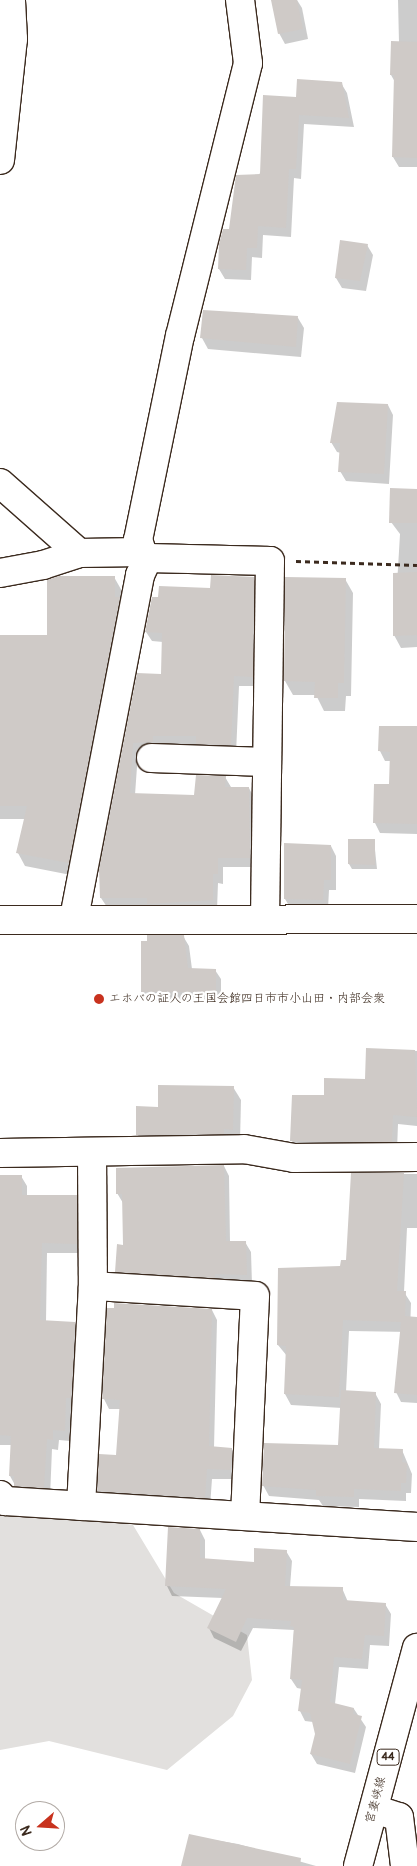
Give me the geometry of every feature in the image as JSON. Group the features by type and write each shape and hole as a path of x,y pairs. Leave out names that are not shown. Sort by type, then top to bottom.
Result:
{"street":[{"path":"0,160 13,39 11,0"},
{"path":"74,918 145,555 138,540 180,336 248,63 240,0"},
{"path":"0,483 79,553"},
{"path":"0,573 43,565 79,553 270,561 265,918"},
{"path":"151,758 266,762"},
{"path":"0,920 74,918 417,919"},
{"path":"0,1153 244,1150 294,1158 417,1157"},
{"path":"81,1506 93,1286 92,1153"},
{"path":"93,1286 255,1296 244,1516"},
{"path":"0,1495 5,1500 81,1506 417,1527"},
{"name":"宮妻峡線","path":"358,1866 417,1648"},
{"path":"374,1809 398,1817 406,1866"}],"path":[{"path":"270,561 417,565"}],"shaded area":[{"path":"0,1500 133,1525 174,1593 247,1635 252,1680 233,1716 167,1770 49,1741 0,1750"}],"building":[{"path":"271,0 297,0 303,29 278,34"},
{"path":"391,41 417,42 417,158 392,157 394,75 390,75"},
{"path":"297,79 342,82 349,118 299,115 296,169 289,169 286,228 258,226 257,248 247,248 246,270 218,269 219,244 223,229 229,229 236,175 260,174 263,95 296,97"},
{"path":"340,240 368,244 360,281 335,278"},
{"path":"203,310 298,316 296,347 200,338"},
{"path":"337,402 388,404 384,474 338,472 340,443 330,443"},
{"path":"390,488 417,489 417,523 389,523"},
{"path":"417,572 417,635 393,636 393,573"},
{"path":"211,575 254,577 253,677 234,676 231,745 196,744 196,736 153,736 153,742 133,743 130,793 194,795 196,775 226,776 225,787 249,787 250,858 218,858 218,874 213,874 213,900 147,904 147,898 100,898 99,869 137,673 161,674 162,633 145,632 152,597 158,597 159,586 210,588"},
{"path":"59,576 115,576 115,597 120,597 69,863 16,853 27,806 0,806 0,635 47,635 47,580"},
{"path":"285,577 346,578 344,683 338,683 338,698 314,698 315,682 284,681"},
{"path":"379,726 417,726 417,824 373,823 374,784 389,784 390,752 378,751"},
{"path":"348,839 375,839 375,865 348,864"},
{"path":"284,843 331,845 331,880 324,880 323,900 284,899"},
{"path":"147,935 184,935 188,968 216,969 216,992 141,992 141,941 147,941"},
{"path":"366,1048 415,1050 417,1117 393,1115 392,1142 290,1141 292,1095 324,1095 324,1078 365,1079"},
{"path":"158,1085 234,1086 233,1130 224,1129 224,1134 136,1135 136,1106 158,1107"},
{"path":"224,1165 226,1241 246,1241 247,1275 215,1274 215,1278 115,1272 117,1244 123,1245 122,1194 116,1194 116,1168"},
{"path":"351,1173 404,1173 397,1291 406,1291 405,1316 417,1317 417,1395 394,1393 401,1322 343,1320 339,1397 284,1394 286,1346 277,1345 278,1268 340,1266 341,1260 346,1260"},
{"path":"0,1175 22,1175 22,1195 77,1195 77,1244 42,1243 40,1320 75,1322 71,1398 66,1398 65,1431 53,1430 53,1440 47,1439 44,1488 14,1486 14,1476 9,1476 11,1436 0,1435"},
{"path":"114,1303 212,1309 209,1446 232,1448 231,1470 207,1469 205,1498 97,1491 99,1454 116,1455 120,1400 102,1399 107,1308 114,1308"},
{"path":"341,1390 376,1392 374,1448 403,1449 402,1462 407,1463 406,1483 401,1483 401,1491 354,1489 354,1497 316,1496 316,1490 262,1486 264,1443 338,1445"},
{"path":"168,1527 200,1529 200,1558 254,1562 254,1548 287,1550 285,1586 343,1587 343,1600 386,1603 384,1636 365,1635 362,1659 334,1657 330,1702 354,1708 353,1714 362,1716 350,1764 310,1754 315,1734 310,1713 298,1711 302,1680 290,1679 294,1627 290,1626 291,1621 247,1618 236,1642 207,1628 226,1589 165,1586"},
{"path":"189,1834 301,1858 300,1866 181,1866"}],"place":[{"name":"エホバの証人の王国会館四日市市小山田・内部会衆","path":"99,999"}]}
